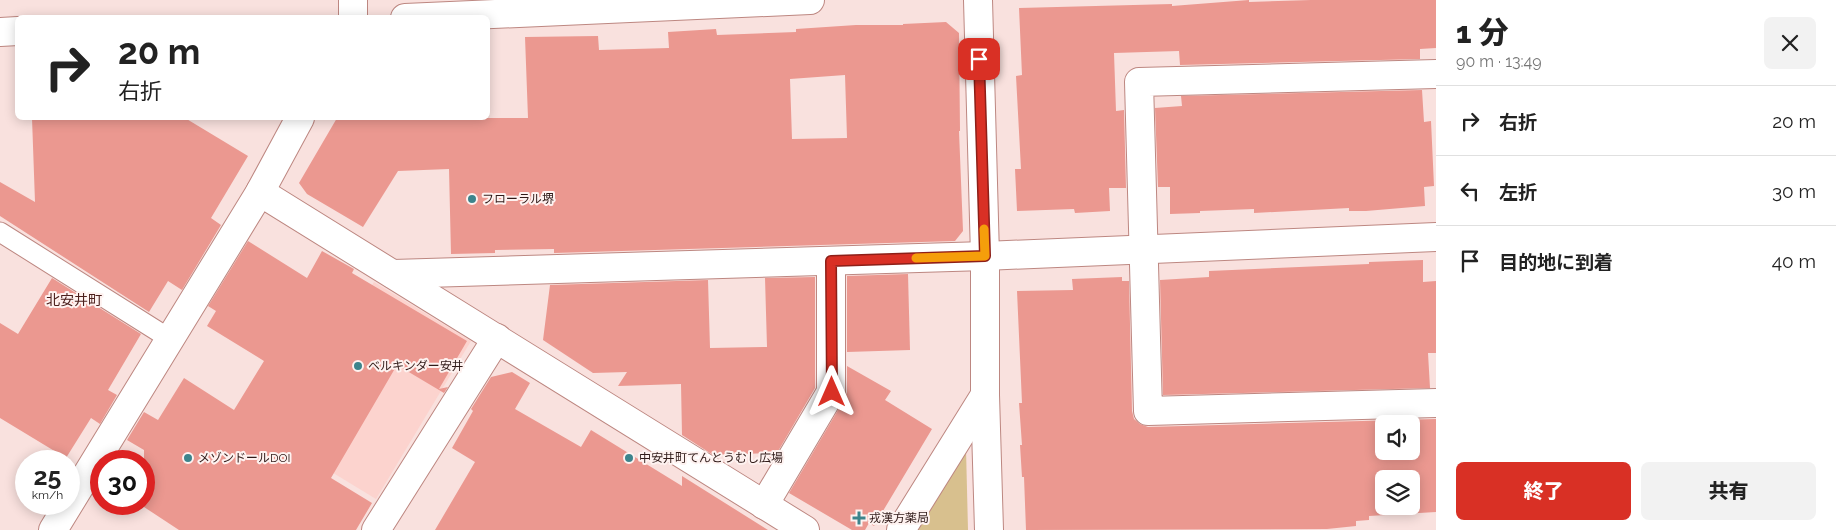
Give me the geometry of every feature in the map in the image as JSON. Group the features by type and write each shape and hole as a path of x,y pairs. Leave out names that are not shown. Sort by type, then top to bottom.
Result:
{"street":[{"path":"353,0 353,15"},
{"path":"472,15 810,0"},
{"path":"978,0 985,256 985,395 989,530"},
{"path":"0,32 15,31"},
{"path":"1436,74 1138,82 1148,411 1436,403"},
{"path":"53,530 260,192 299,120"},
{"path":"260,192 805,530"},
{"path":"392,274 985,256 1436,237"},
{"path":"764,505 832,392 831,261"},
{"path":"376,530 497,338"},
{"path":"901,530 985,395"}],"lane":[{"path":"0,232 170,339"}],"shaded area":[{"path":"374,282 471,341 376,499 279,440"},
{"path":"966,449 968,530 914,530"}],"building":[{"path":"1249,0 1249,2 1436,0 1436,48 1420,49 1420,59 1180,65 1179,51 1114,53 1116,111 1124,110 1126,188 1109,188 1110,211 1075,213 1074,209 1017,211 1015,169 1021,169 1016,76 1022,75 1019,8 1172,4 1172,6"},
{"path":"946,22 959,33 959,131 963,231 955,241 554,253 554,249 495,250 495,253 451,254 449,169 398,171 363,227 307,194 299,183 336,120 490,120 490,118 528,118 525,37 598,36 599,50 669,48 668,32 716,29 717,35 796,32 796,29 856,25 903,25","holes":["845,75 847,138 792,139 790,79"]},
{"path":"1422,90 1424,122 1431,121 1434,186 1424,187 1425,206 1366,211 1349,211 1349,208 1254,213 1254,209 1170,214 1170,187 1158,187 1155,108 1182,106 1181,96"},
{"path":"32,120 188,120 248,156 211,218 221,225 182,290 168,281 149,312 0,216 0,182 35,202"},
{"path":"248,241 307,278 322,251 354,269 352,273 467,341 439,389 448,387 444,393 397,365 331,478 372,503 356,530 179,530 155,514 155,450 144,450 127,440 144,412 158,420 184,378 234,410 264,361 207,326 216,311 208,306"},
{"path":"1423,260 1423,282 1436,281 1436,353 1428,353 1430,388 1163,395 1160,280 1209,277 1209,271"},
{"path":"908,274 910,350 847,352 847,276"},
{"path":"815,277 815,388 770,465 769,453 713,455 682,435 681,384 618,386 627,372 593,373 543,340 550,285 708,280 710,348 767,347 765,278"},
{"path":"1122,277 1122,281 1129,281 1132,411 1134,419 1140,424 1148,427 1375,421 1375,460 1420,460 1420,419 1436,419 1436,512 1420,513 1420,470 1375,470 1375,515 1386,515 1369,516 1369,520 1356,521 1356,526 1327,529 1026,530 1024,477 1022,477 1020,445 1022,445 1019,403 1022,403 1017,291 1073,290 1072,279"},
{"path":"52,278 141,334 108,390 117,395 100,424 91,418 71,450 53,450 0,418 0,323 18,334"},
{"path":"847,366 891,391 885,400 932,429 874,526 869,523 865,530 852,530 789,493 844,400 847,392"},
{"path":"512,372 530,383 515,409 581,447 591,430 682,486 682,476 768,530 435,530 475,462 452,448 473,411 471,409 491,377"}],"slow traffic":[{"path":"916,258 985,256 984,229"}],"place":[{"name":"フローラル堺","path":"472,199"},
{"name":"ベルキンダー安井","path":"358,366"},
{"name":"メゾンドールDOI","path":"188,458"},
{"name":"中安井町てんとうむし広場","path":"629,458"},
{"name":"戎漢方薬局","path":"859,518"}],"district":[{"name":"北安井町","path":"74,300"}],"route":[{"path":"832,392 831,261 985,256 979,59"}]}
